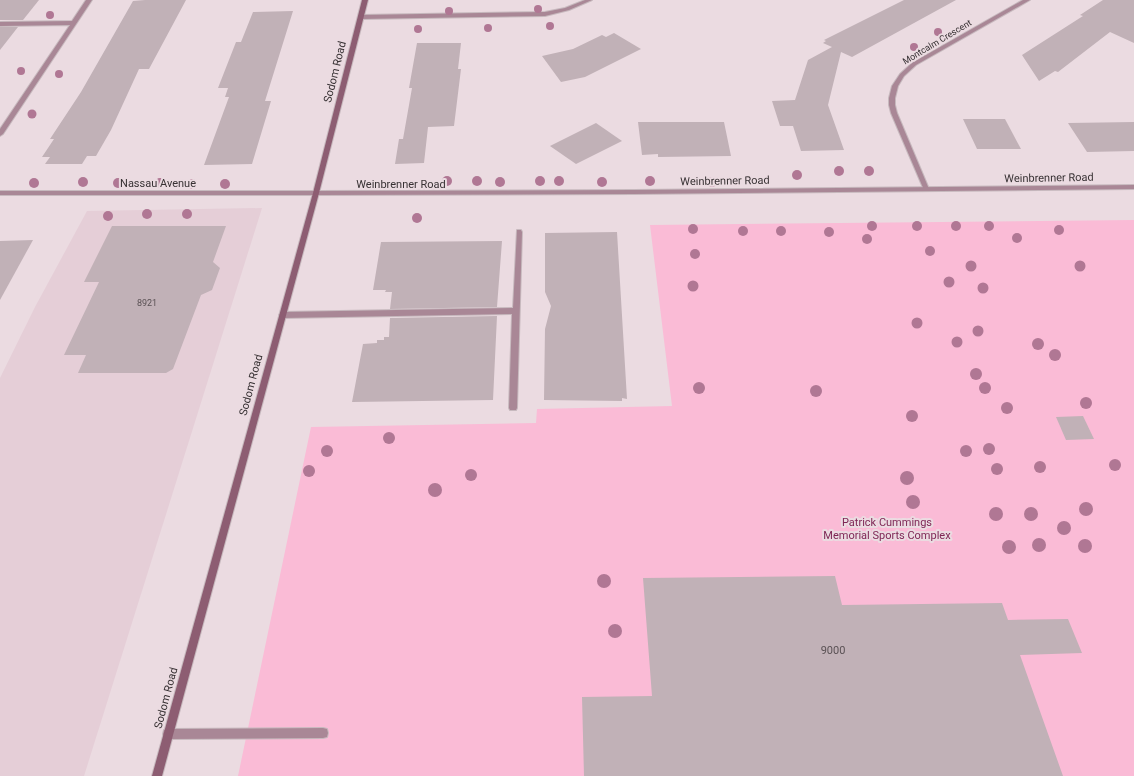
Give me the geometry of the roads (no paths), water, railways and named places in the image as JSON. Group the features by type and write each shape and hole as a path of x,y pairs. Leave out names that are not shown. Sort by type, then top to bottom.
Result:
{"main road":[{"name":"Sodom Road","path":"157,776 316,193 365,0"}],"street":[{"path":"0,134 89,0"},
{"path":"361,17 545,14 567,9 589,0"},
{"name":"Montcalm Crescent","path":"926,189 891,104 894,87 905,72 914,64 1027,0"},
{"path":"0,24 73,23"},
{"name":"Weinbrenner Road","path":"316,193 634,192 1134,187"},
{"name":"Nassau Avenue","path":"0,193 316,193"},
{"path":"513,408 519,232"},
{"path":"282,315 516,311"},
{"path":"168,734 323,733"}],"park label":[{"name":"Patrick Cummings Memorial Sports Complex","path":"887,528"}]}
